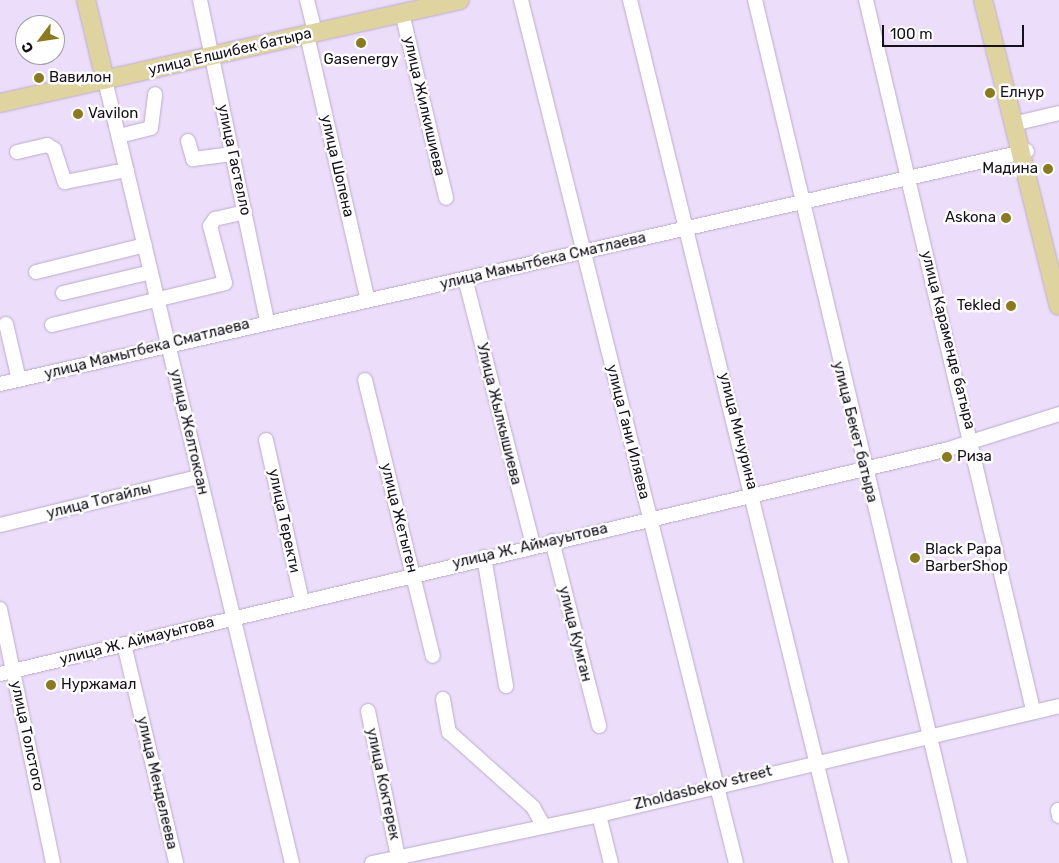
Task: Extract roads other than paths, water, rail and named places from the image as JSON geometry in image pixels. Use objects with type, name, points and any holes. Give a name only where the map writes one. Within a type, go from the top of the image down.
[{"type":"main road","name":"улица Желтоксан","points":[[86,0],[105,80]]},
{"type":"main road","name":"улица Елшибек батыра","points":[[0,102],[311,34],[402,13],[429,3],[460,0]]},
{"type":"main road","points":[[983,0],[1017,123],[1059,306]]},
{"type":"main road","points":[[993,0],[1017,123]]},
{"type":"main road","points":[[1024,152],[1059,274]]},
{"type":"street","name":"улица Гастелло","points":[[200,0],[267,320]]},
{"type":"street","points":[[308,0],[311,34]]},
{"type":"street","name":"улица Гани Иляева","points":[[521,0],[736,863]]},
{"type":"street","name":"улица Мичурина","points":[[630,0],[819,759],[841,863]]},
{"type":"street","name":"улица Бекет батыра","points":[[755,0],[800,203],[960,863]]},
{"type":"street","name":"улица Караменде батыра","points":[[866,0],[972,442],[1032,710]]},
{"type":"street","name":"улица Жилкишиева","points":[[402,13],[446,198]]},
{"type":"street","name":"улица Шопена","points":[[311,34],[367,298]]},
{"type":"street","name":"улица Желтоксан","points":[[105,80],[292,863]]},
{"type":"street","points":[[119,136],[152,128],[155,94]]},
{"type":"street","points":[[1017,123],[1059,113]]},
{"type":"street","points":[[188,141],[193,159],[232,154]]},
{"type":"street","points":[[17,152],[47,145],[54,149],[65,182],[127,170]]},
{"type":"street","name":"улица Мамытбека Сматлаева","points":[[0,384],[169,346],[267,320],[367,298],[466,282],[582,250],[1024,152]]},
{"type":"street","points":[[52,325],[225,283],[210,226],[215,219],[244,212]]},
{"type":"street","points":[[36,272],[145,245]]},
{"type":"street","points":[[63,293],[151,272]]},
{"type":"street","name":"Улица Жылкышиева","points":[[466,282],[533,545]]},
{"type":"street","points":[[6,324],[19,380]]},
{"type":"street","name":"улица Жетыген","points":[[365,380],[433,656]]},
{"type":"street","name":"улица Ж. Аймауытова","points":[[7,673],[533,545],[972,442],[1059,414]]},
{"type":"street","name":"улица Теректи","points":[[266,440],[302,602]]},
{"type":"street","name":"улица Тогайлы","points":[[0,525],[199,477]]},
{"type":"street","name":"улица Кумган","points":[[552,541],[599,726]]},
{"type":"street","points":[[484,557],[506,686]]},
{"type":"street","name":"улица Толстого","points":[[0,609],[7,673],[53,863]]},
{"type":"street","name":"улица Менделеева","points":[[124,644],[176,863]]},
{"type":"street","points":[[442,699],[449,732],[533,807],[542,823]]},
{"type":"street","name":"Zholdasbekov street","points":[[372,863],[398,857],[423,857],[542,823],[599,815],[819,759],[1032,710],[1059,706]]},
{"type":"street","name":"улица Коктерек","points":[[368,711],[398,857]]},
{"type":"street","points":[[599,815],[611,863]]},
{"type":"place","name":"Gasenergy","points":[[361,43]]},
{"type":"place","name":"Вавилон","points":[[39,78]]},
{"type":"place","name":"Елнур","points":[[990,93]]},
{"type":"place","name":"Vavilon","points":[[78,114]]},
{"type":"place","name":"Мадина","points":[[1048,169]]},
{"type":"place","name":"Askona","points":[[1006,218]]},
{"type":"place","name":"Tekled","points":[[1011,306]]},
{"type":"place","name":"Риза","points":[[947,457]]},
{"type":"place","name":"Black Papa BarberShop","points":[[915,558]]},
{"type":"place","name":"Нуржамал","points":[[51,685]]}]
